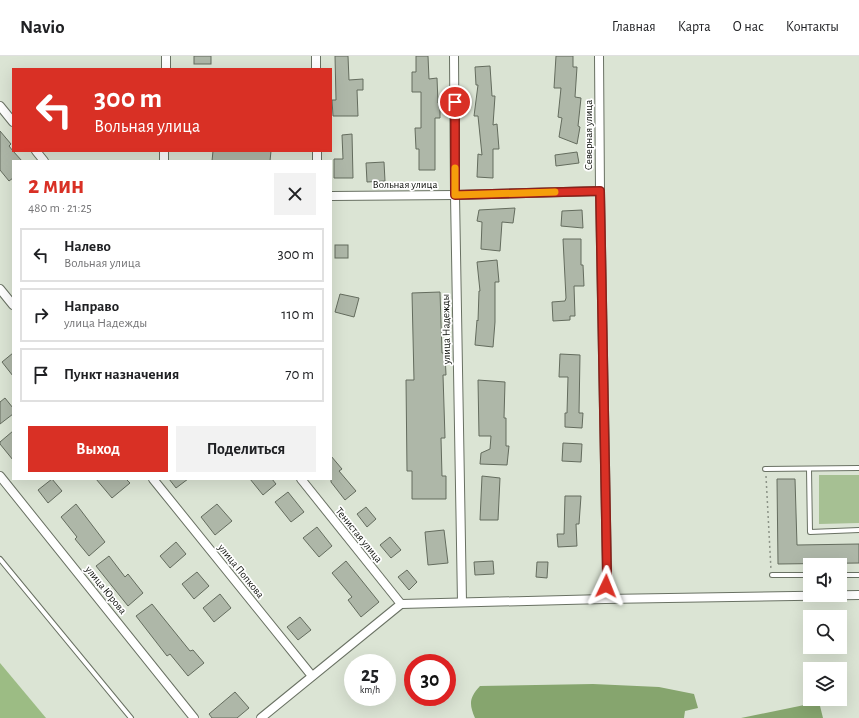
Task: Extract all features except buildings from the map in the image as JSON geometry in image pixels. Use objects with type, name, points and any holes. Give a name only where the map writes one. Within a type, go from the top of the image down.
[{"type":"street","points":[[166,56],[166,68]]},
{"type":"street","points":[[316,56],[316,68]]},
{"type":"street","name":"улица Надежды","points":[[454,56],[462,602]]},
{"type":"street","name":"Северная улица","points":[[599,56],[607,574],[605,598]]},
{"type":"street","points":[[0,106],[12,121]]},
{"type":"street","points":[[37,152],[43,160]]},
{"type":"street","name":"Вольная улица","points":[[332,196],[455,195],[600,191]]},
{"type":"street","points":[[0,289],[12,304]]},
{"type":"street","name":"улица Юрова","points":[[0,476],[194,718]]},
{"type":"street","name":"улица Попкова","points":[[154,480],[312,676]]},
{"type":"street","name":"Тенистая улица","points":[[302,480],[400,604]]},
{"type":"street","points":[[261,718],[400,604],[605,598],[859,595]]},
{"type":"lane","points":[[765,469],[859,468]]},
{"type":"lane","points":[[809,469],[810,532],[859,530]]},
{"type":"lane","points":[[0,559],[131,718]]},
{"type":"lane","points":[[772,573],[803,575]]},
{"type":"lane","points":[[847,575],[859,575]]},
{"type":"path","points":[[766,475],[772,573]]},
{"type":"shaded area","points":[[819,475],[859,475],[859,523],[819,524]]},
{"type":"shaded area","points":[[0,663],[46,718],[0,718]]},
{"type":"shaded area","points":[[593,684],[659,687],[694,694],[698,708],[685,711],[684,718],[475,718],[471,705],[472,698],[480,686]]},
{"type":"shaded area","points":[[803,705],[820,706],[823,718],[741,718]]},
{"type":"slow traffic","points":[[455,168],[455,195],[555,192]]},
{"type":"route","points":[[455,102],[455,195],[600,191],[606,586]]}]
